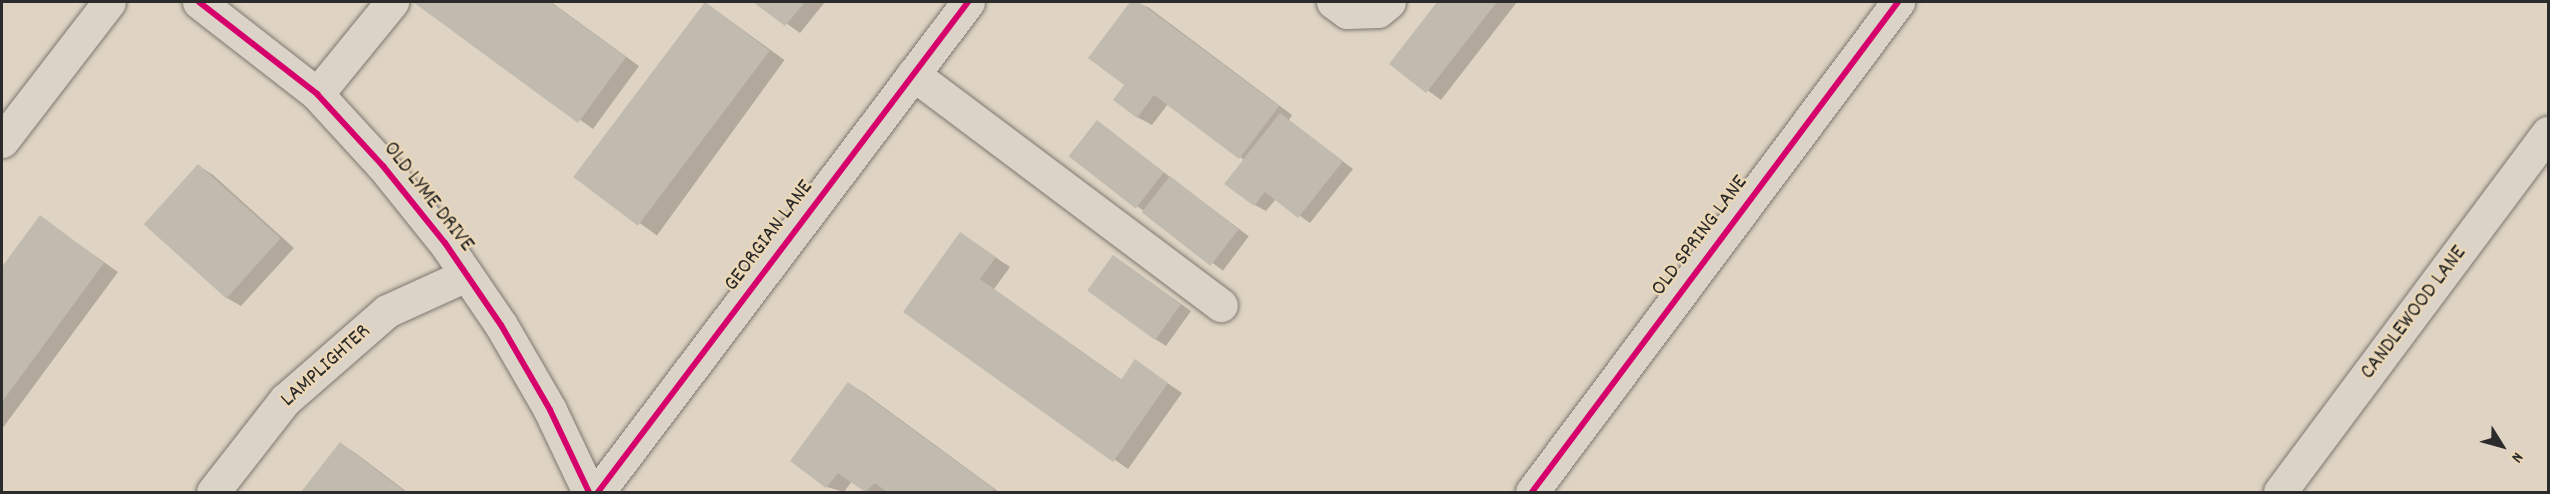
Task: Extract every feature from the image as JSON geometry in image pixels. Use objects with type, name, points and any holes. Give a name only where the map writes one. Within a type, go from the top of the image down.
[{"type":"street","points":[[2,141],[110,2]]},
{"type":"street","name":"OLD LYME DRIVE","points":[[199,2],[317,94],[383,166],[466,275],[550,410],[589,492]]},
{"type":"street","points":[[317,94],[392,2]]},
{"type":"street","name":"GEORGIAN LANE","points":[[598,492],[968,2]]},
{"type":"street","points":[[1333,2],[1347,12],[1378,11],[1389,2]]},
{"type":"street","name":"OLD SPRING LANE","points":[[1532,492],[1898,2]]},
{"type":"street","points":[[913,74],[1221,305]]},
{"type":"street","name":"CANDLEWOOD LANE","points":[[2280,492],[2548,133]]},
{"type":"street","name":"LAMPLIGHTER","points":[[213,492],[285,400],[387,311],[466,275]]},
{"type":"building","points":[[413,2],[550,2],[626,57],[578,123]]},
{"type":"building","points":[[705,2],[770,51],[638,226],[573,177]]},
{"type":"building","points":[[753,2],[805,2],[785,26]]},
{"type":"building","points":[[1130,2],[1139,2],[1279,106],[1239,159],[1154,95],[1137,118],[1113,100],[1124,85],[1088,58]]},
{"type":"building","points":[[1437,2],[1497,2],[1426,93],[1389,64]]},
{"type":"building","points":[[1280,113],[1343,161],[1298,218],[1265,192],[1254,206],[1224,184]]},
{"type":"building","points":[[1097,120],[1164,172],[1136,209],[1069,156]]},
{"type":"building","points":[[198,164],[280,238],[226,298],[144,224]]},
{"type":"building","points":[[1170,176],[1239,230],[1210,266],[1142,212]]},
{"type":"building","points":[[40,215],[104,263],[2,402],[2,267]]},
{"type":"building","points":[[960,232],[996,257],[980,279],[1121,380],[1135,359],[1168,383],[1113,462],[903,312]]},
{"type":"building","points":[[1113,255],[1181,304],[1155,340],[1087,291]]},
{"type":"building","points":[[848,382],[994,489],[991,492],[887,492],[875,483],[865,492],[838,473],[826,488],[790,461]]},
{"type":"building","points":[[340,442],[404,491],[301,492]]},
{"type":"cycle path","points":[[199,2],[317,94],[383,166],[445,243],[501,325],[550,410],[589,492]]},
{"type":"cycle path","points":[[598,492],[968,2]]},
{"type":"cycle path","points":[[1532,492],[1898,2]]}]
